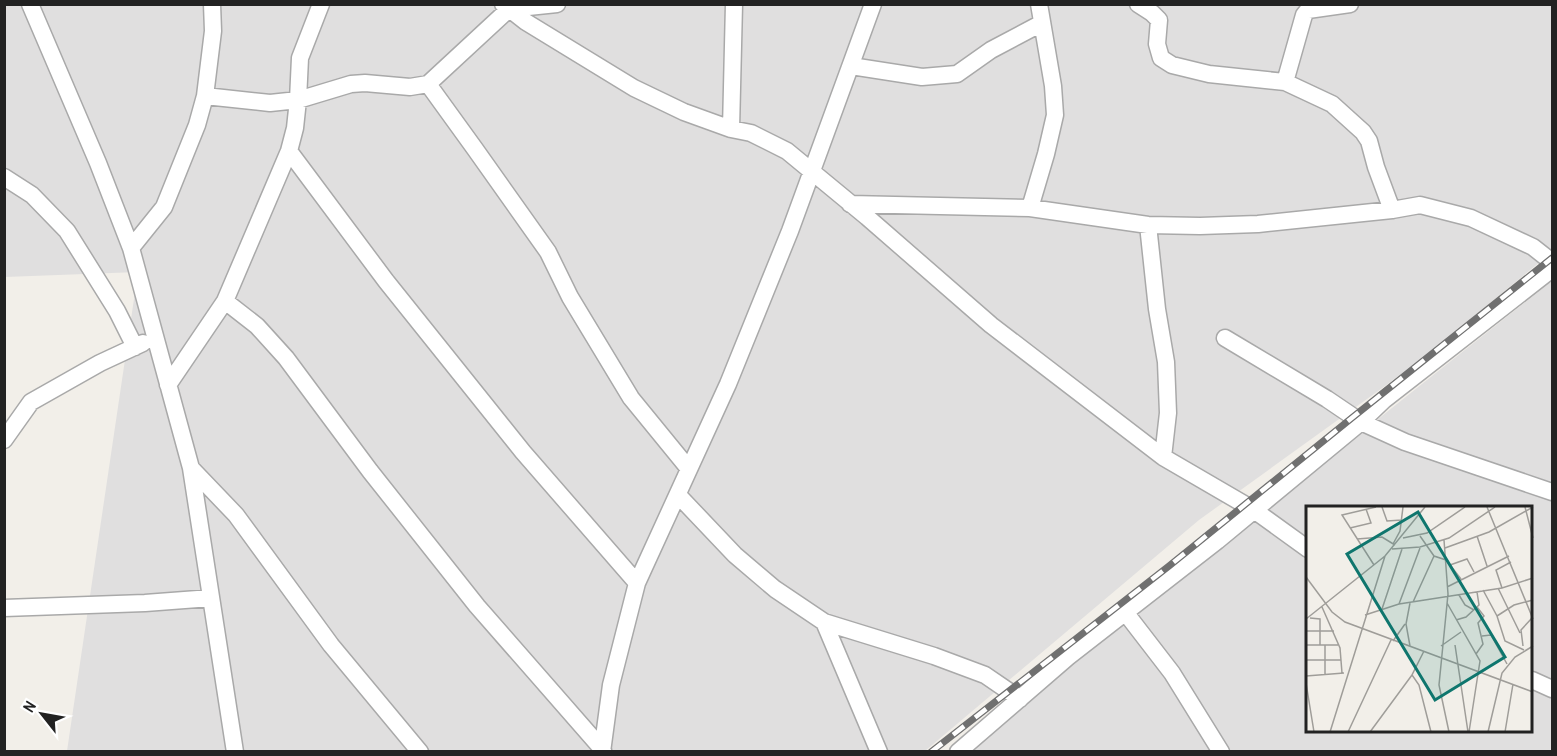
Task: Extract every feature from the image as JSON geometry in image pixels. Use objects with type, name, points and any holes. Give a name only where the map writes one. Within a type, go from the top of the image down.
[{"type":"street","points":[[30,4],[98,163],[131,248],[191,468],[235,752]]},
{"type":"street","points":[[131,248],[164,207],[197,125],[205,96],[213,31],[212,4]]},
{"type":"street","points":[[168,385],[225,301],[289,151],[295,128],[300,58],[321,4]]},
{"type":"street","points":[[205,96],[270,103],[298,100],[351,84],[410,87],[428,84],[506,7],[557,4]]},
{"type":"street","points":[[731,129],[734,4]]},
{"type":"street","points":[[603,751],[611,685],[637,583],[728,384],[813,172],[873,4]]},
{"type":"street","points":[[1030,208],[1055,115],[1053,86],[1039,4]]},
{"type":"street","points":[[1138,4],[1159,20],[1157,44],[1161,58],[1172,65],[1209,74],[1285,82],[1332,104],[1363,132],[1369,141],[1392,210]]},
{"type":"street","points":[[1285,82],[1304,15],[1308,10],[1350,4]]},
{"type":"street","points":[[506,7],[526,22],[634,88],[684,112],[731,129],[751,133],[787,151],[991,325],[1163,457],[1254,510],[1306,548]]},
{"type":"street","points":[[851,66],[922,77],[957,74],[991,50],[1042,23]]},
{"type":"street","points":[[428,84],[548,252],[570,297],[631,398],[689,469]]},
{"type":"street","points":[[289,151],[386,281],[516,443],[637,583]]},
{"type":"street","points":[[4,177],[32,195],[67,231],[117,311],[135,347]]},
{"type":"street","points":[[850,204],[1030,208],[1148,225],[1200,226],[1258,224],[1420,205],[1471,218],[1533,247],[1552,262]]},
{"type":"street","points":[[1148,225],[1157,309],[1166,362],[1168,413],[1163,457]]},
{"type":"street","points":[[958,752],[1068,657],[1217,541],[1361,422],[1384,400],[1552,269]]},
{"type":"street","points":[[225,301],[257,326],[286,358],[370,471],[477,606],[603,751]]},
{"type":"street","points":[[4,440],[31,402],[100,363],[155,338]]},
{"type":"street","points":[[1225,338],[1361,422],[1405,442],[1552,492]]},
{"type":"street","points":[[191,468],[236,515],[332,645],[420,752]]},
{"type":"street","points":[[678,495],[735,555],[775,589],[824,622],[985,675],[1020,699]]},
{"type":"street","points":[[4,608],[145,603],[211,598]]},
{"type":"street","points":[[1125,612],[1172,673],[1221,752]]},
{"type":"street","points":[[824,622],[879,752]]},
{"type":"street","points":[[1533,680],[1552,689]]},
{"type":"shaded area","points":[[4,5],[1552,5],[1552,252],[1417,363],[1199,520],[925,751],[67,751],[138,272],[5,277]]},
{"type":"shaded area","points":[[1552,281],[1552,751],[962,752],[1427,380]]},
{"type":"railway","points":[[931,752],[1169,566],[1552,258]]}]
